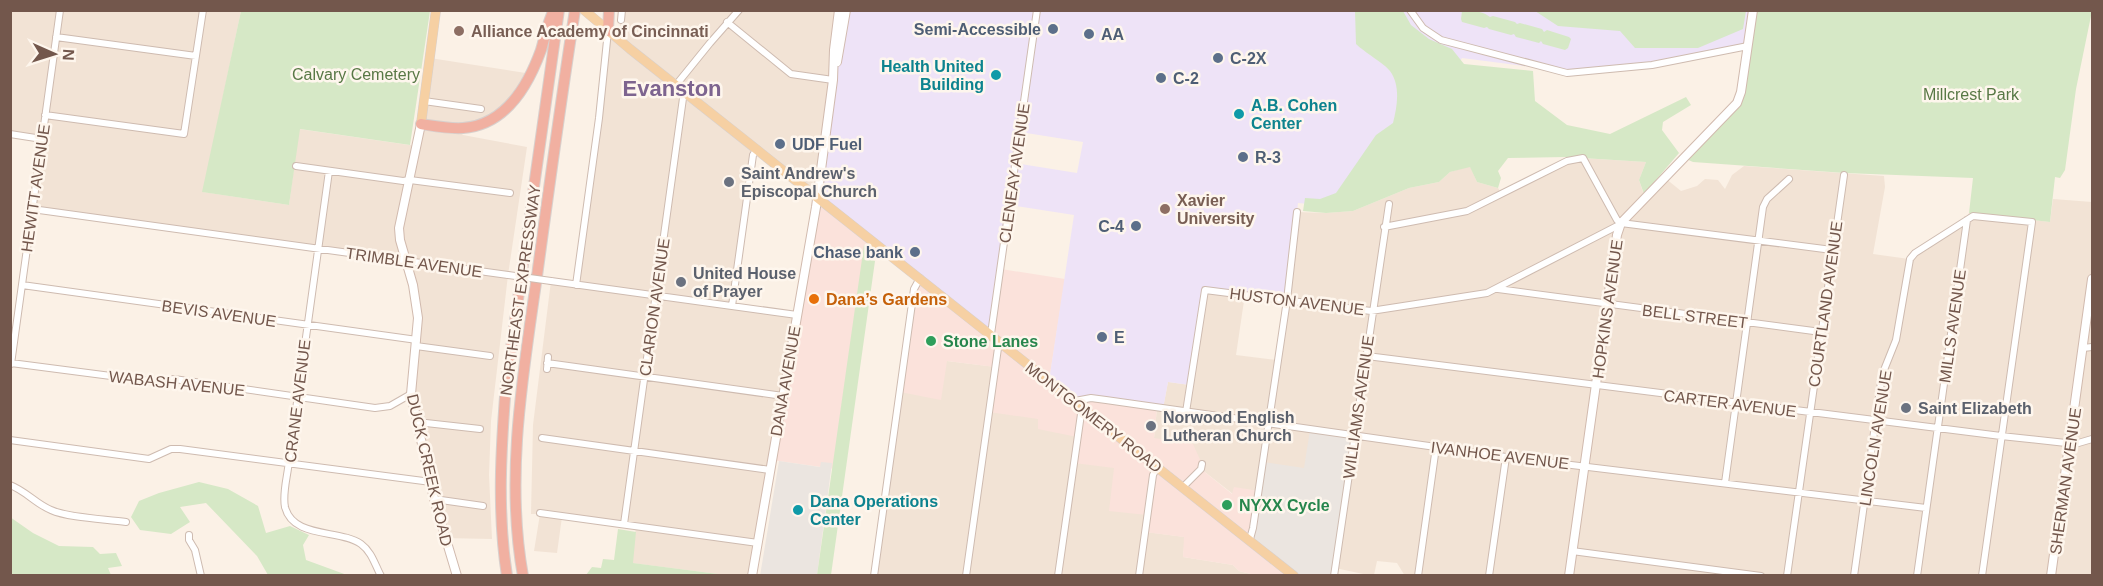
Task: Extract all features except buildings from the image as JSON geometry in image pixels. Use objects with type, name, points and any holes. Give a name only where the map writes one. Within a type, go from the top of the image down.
[{"type":"highway","points":[[421,124],[456,128],[473,126],[492,118],[508,107],[532,74],[554,10]]},
{"type":"highway","name":"NORTHEAST EXPRESSWAY","points":[[507,576],[501,513],[501,446],[505,394],[559,10]]},
{"type":"highway","name":"NORTHEAST EXPRESSWAY","points":[[523,576],[517,512],[519,415],[575,10]]},
{"type":"highway","points":[[608,31],[609,10]]},
{"type":"main road","name":"DUCK CREEK ROAD","points":[[421,124],[436,10]]},
{"type":"main road","name":"MONTGOMERY ROAD","points":[[586,13],[1294,575]]},
{"type":"street","name":"HEWITT AVENUE","points":[[11,364],[60,10]]},
{"type":"street","points":[[45,115],[184,134],[203,10]]},
{"type":"street","points":[[621,20],[622,10]]},
{"type":"street","points":[[680,88],[727,22],[740,10]]},
{"type":"street","name":"DANA AVENUE","points":[[833,80],[839,10]]},
{"type":"street","name":"DANA AVENUE","points":[[752,576],[817,197],[833,80],[846,10]]},
{"type":"street","name":"CLENEAY AVENUE","points":[[966,576],[1037,10]]},
{"type":"street","points":[[1410,10],[1422,28],[1441,40],[1567,73],[1652,65],[1748,46]]},
{"type":"street","name":"HOPKINS AVENUE","points":[[1569,576],[1617,235],[1621,223],[1737,103],[1741,92],[1752,14]]},
{"type":"street","points":[[727,22],[792,74],[833,80]]},
{"type":"street","points":[[576,285],[599,118],[608,31]]},
{"type":"street","points":[[56,37],[196,56]]},
{"type":"street","name":"CLARION AVENUE","points":[[624,524],[656,296],[680,88]]},
{"type":"street","points":[[424,101],[480,109]]},
{"type":"street","name":"DUCK CREEK ROAD","points":[[421,124],[399,228],[417,310],[417,343],[411,394],[434,499],[457,576]]},
{"type":"street","points":[[10,134],[42,139]]},
{"type":"street","points":[[732,306],[753,155],[757,149]]},
{"type":"street","points":[[1384,226],[1467,211],[1568,161],[1583,158],[1617,220],[1621,223],[1832,250]]},
{"type":"street","points":[[296,166],[403,182],[410,180],[510,194]]},
{"type":"street","name":"CRANE AVENUE","points":[[329,171],[284,501],[290,516],[305,528],[359,542],[370,552],[381,576]]},
{"type":"street","name":"COURTLAND AVENUE","points":[[1787,576],[1844,175]]},
{"type":"street","points":[[1725,483],[1764,204],[1789,179]]},
{"type":"street","name":"WILLIAMS AVENUE","points":[[1334,576],[1367,356],[1371,311],[1389,204]]},
{"type":"street","name":"TRIMBLE AVENUE","points":[[32,209],[797,315]]},
{"type":"street","points":[[1250,538],[1287,300],[1297,212]]},
{"type":"street","points":[[1967,219],[1972,216],[2032,222],[1982,576]]},
{"type":"street","name":"LINCOLN AVENUE","points":[[1854,576],[1882,375],[1896,340],[1910,259],[1915,252],[1967,219]]},
{"type":"street","name":"MILLS AVENUE","points":[[1917,576],[1967,219]]},
{"type":"street","name":"HUSTON AVENUE","points":[[1186,412],[1206,290],[1371,311],[1487,293],[1616,228],[1621,223]]},
{"type":"street","points":[[874,576],[914,289],[920,278]]},
{"type":"street","name":"SHERMAN AVENUE","points":[[2052,576],[2088,347],[2092,279]]},
{"type":"street","name":"BEVIS AVENUE","points":[[22,285],[307,325],[490,356]]},
{"type":"street","name":"BELL STREET","points":[[1498,289],[1821,332]]},
{"type":"street","name":"CARTER AVENUE","points":[[1367,356],[2001,436],[2071,444],[2080,444],[2092,439]]},
{"type":"street","points":[[547,363],[783,396]]},
{"type":"street","name":"WABASH AVENUE","points":[[11,364],[157,382],[174,379],[383,408],[411,394]]},
{"type":"street","name":"IVANHOE AVENUE","points":[[1078,403],[1091,398],[1506,457],[1926,508]]},
{"type":"street","points":[[1058,576],[1078,403]]},
{"type":"street","points":[[417,422],[480,429]]},
{"type":"street","points":[[542,438],[770,470]]},
{"type":"street","points":[[10,440],[149,459],[171,449],[180,449],[431,482]]},
{"type":"street","points":[[1418,576],[1436,447]]},
{"type":"street","points":[[1489,576],[1506,457]]},
{"type":"street","points":[[1183,487],[1201,469],[1202,464]]},
{"type":"street","points":[[1139,576],[1153,475],[1157,467]]},
{"type":"street","points":[[10,485],[58,513],[126,522]]},
{"type":"street","points":[[434,499],[483,506]]},
{"type":"street","points":[[540,513],[758,543]]},
{"type":"street","points":[[189,535],[201,576]]},
{"type":"street","points":[[1572,551],[1761,576]]},
{"type":"shaded area","points":[[10,11],[241,11],[203,192],[289,205],[299,129],[416,146],[430,58],[532,74],[508,107],[457,129],[463,135],[527,147],[508,275],[491,421],[489,475],[492,539],[444,538],[411,394],[417,340],[407,262],[32,209],[42,139],[11,134]]},
{"type":"shaded area","points":[[622,11],[839,11],[817,197],[757,150],[732,306],[797,315],[752,575],[726,575],[632,563],[636,526],[562,517],[557,553],[534,551],[540,514],[531,514],[533,425],[551,281],[575,285],[608,31],[618,39]]},
{"type":"shaded area","name":"Xavier University","points":[[846,11],[1753,11],[1748,46],[1702,56],[1591,71],[1554,70],[1462,58],[1379,192],[1320,205],[1298,203],[1287,300],[1206,290],[1190,385],[1168,382],[1163,409],[1106,400],[1075,401],[1049,381],[1074,215],[1009,205],[991,334],[817,197]],"holes":[[[1020,132],[1083,142],[1077,173],[1015,163]]]},
{"type":"shaded area","points":[[1581,158],[1646,162],[1639,180],[1645,198],[1665,178],[1681,191],[1697,186],[1705,179],[1718,180],[1725,189],[1732,175],[1744,166],[1884,176],[1885,187],[1873,254],[1909,259],[1964,222],[1969,213],[2050,222],[2053,199],[2092,202],[2092,575],[1405,576],[1397,563],[1377,561],[1374,575],[1368,575],[1335,568],[1304,469],[1259,491],[1234,488],[1233,494],[1201,469],[1154,438],[1157,408],[1163,408],[1168,382],[1190,385],[1205,290],[1245,294],[1236,355],[1277,360],[1297,212],[1353,211],[1409,188],[1439,182],[1450,172],[1470,166],[1477,182],[1498,188],[1502,194],[1567,161]]},
{"type":"shaded area","points":[[817,197],[870,239],[835,469],[772,460]]},
{"type":"shaded area","points":[[1001,269],[1065,279],[1049,381],[1083,398],[1157,408],[1154,438],[1193,444],[1202,464],[1201,469],[1232,494],[1234,487],[1259,491],[1293,575],[1255,575],[1239,571],[1233,565],[1183,557],[1184,537],[1145,532],[1147,515],[1109,511],[1114,468],[1074,463],[1077,437],[1038,429],[1038,419],[989,412],[995,367],[947,361],[941,400],[900,392],[915,285]]},
{"type":"shaded area","points":[[947,361],[996,367],[1038,419],[1077,437],[1114,468],[1148,515],[1146,532],[1185,537],[1183,557],[1233,565],[1239,571],[1255,575],[874,576],[900,392]]},
{"type":"shaded area","points":[[1310,430],[1354,436],[1334,575],[1294,575],[1250,539],[1263,462],[1304,468]]},
{"type":"shaded area","points":[[779,461],[820,467],[821,462],[832,463],[817,575],[760,576]]},
{"type":"green space","name":"Calvary Cemetery","points":[[241,11],[430,11],[410,145],[300,129],[289,205],[202,192]]},
{"type":"green space","points":[[1355,11],[1403,11],[1411,25],[1429,39],[1452,49],[1464,64],[1533,71],[1535,101],[1567,125],[1610,134],[1686,97],[1691,105],[1663,122],[1662,130],[1679,153],[1644,194],[1639,180],[1646,162],[1566,157],[1508,158],[1498,171],[1501,178],[1498,188],[1477,182],[1470,167],[1450,172],[1439,182],[1409,188],[1353,211],[1326,213],[1303,211],[1305,198],[1320,199],[1336,193],[1376,135],[1393,123],[1397,103],[1396,83],[1387,68],[1356,44]]},
{"type":"green space","points":[[1462,11],[1481,12],[1490,17],[1542,29],[1544,32],[1547,30],[1571,39],[1565,50],[1543,44],[1541,41],[1539,43],[1516,37],[1514,34],[1462,22]]},
{"type":"green space","points":[[1535,11],[1746,11],[1743,29],[1698,48],[1635,48],[1620,31],[1558,26]]},
{"type":"green space","name":"Millcrest Park","points":[[1753,11],[2092,11],[2076,89],[2065,170],[2060,178],[2055,177],[2050,222],[1969,213],[1973,178],[1845,173],[1693,162],[1684,158],[1737,103]]},
{"type":"green space","points":[[864,245],[873,252],[871,260],[875,261],[831,575],[817,575]]},
{"type":"green space","points":[[199,482],[228,489],[258,506],[266,533],[290,526],[309,535],[303,545],[306,560],[347,575],[268,575],[257,556],[206,503],[180,507],[190,522],[171,534],[140,530],[131,517],[139,501]]},
{"type":"green space","points":[[10,517],[33,533],[59,546],[93,547],[100,554],[116,553],[122,566],[108,568],[111,575],[11,575]]},
{"type":"green space","points":[[618,529],[636,532],[633,563],[726,575],[586,575],[592,567],[601,568],[603,559],[614,560]]},
{"type":"place","name":"Semi-Accessible","points":[[1053,29]]},
{"type":"place","name":"Alliance Academy of Cincinnati","points":[[459,31]]},
{"type":"place","name":"AA","points":[[1089,34]]},
{"type":"place","name":"C-2X","points":[[1218,58]]},
{"type":"place","name":"Health United Building","points":[[996,75]]},
{"type":"place","name":"C-2","points":[[1161,78]]},
{"type":"place","name":"A.B. Cohen Center","points":[[1239,114]]},
{"type":"place","name":"UDF Fuel","points":[[780,144]]},
{"type":"place","name":"R-3","points":[[1243,157]]},
{"type":"place","name":"Saint Andrew's Episcopal Church","points":[[729,182]]},
{"type":"place","name":"Xavier University","points":[[1165,209]]},
{"type":"place","name":"C-4","points":[[1136,226]]},
{"type":"place","name":"Chase bank","points":[[915,252]]},
{"type":"place","name":"United House of Prayer","points":[[681,282]]},
{"type":"place","name":"Dana’s Gardens","points":[[814,299]]},
{"type":"place","name":"E","points":[[1102,337]]},
{"type":"place","name":"Stone Lanes","points":[[931,341]]},
{"type":"place","name":"Saint Elizabeth","points":[[1906,408]]},
{"type":"place","name":"Norwood English Lutheran Church","points":[[1151,426]]},
{"type":"place","name":"NYXX Cycle","points":[[1227,505]]},
{"type":"place","name":"Dana Operations Center","points":[[798,510]]},
{"type":"district","name":"Evanston","points":[[672,88]]}]
